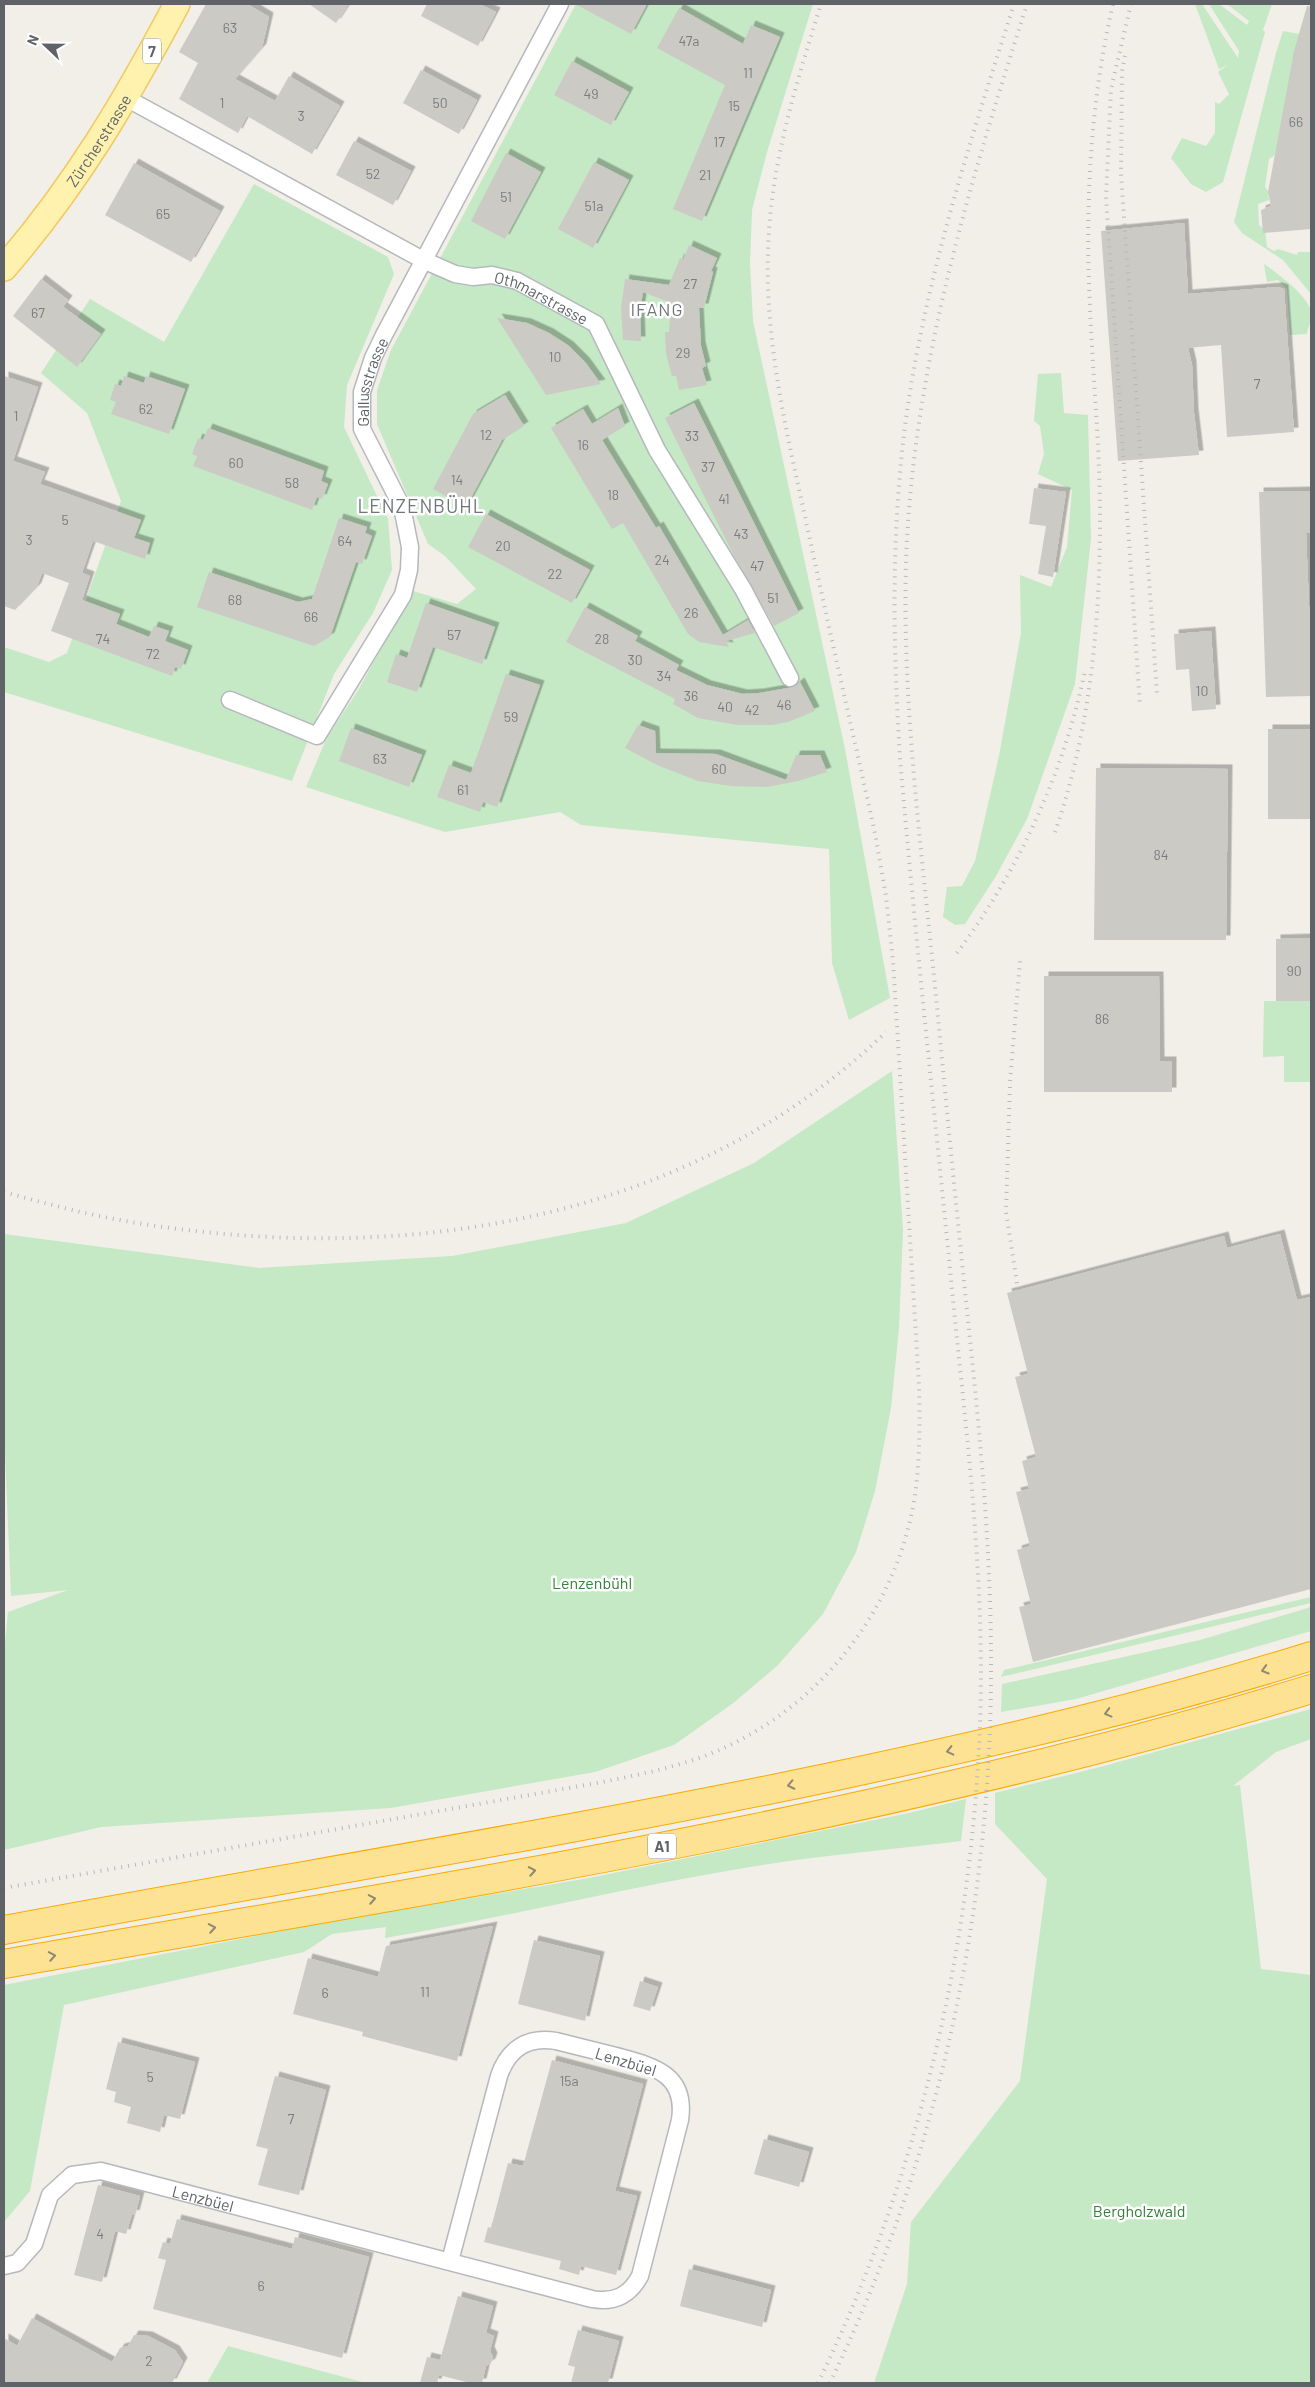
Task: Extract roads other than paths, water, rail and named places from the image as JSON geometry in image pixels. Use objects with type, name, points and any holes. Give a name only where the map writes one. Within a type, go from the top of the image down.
[{"type":"highway","name":"A1","points":[[4,1930],[459,1849],[736,1797],[900,1762],[1093,1717],[1311,1656]]},
{"type":"highway","name":"A1","points":[[4,1964],[601,1858],[819,1814],[1025,1768],[1164,1732],[1311,1689]]},
{"type":"main road","name":"Zürcherstrasse","points":[[4,268],[81,170],[126,98],[177,4]]},
{"type":"street","name":"Gallusstrasse","points":[[230,700],[317,736],[403,595],[410,570],[410,547],[402,507],[362,429],[362,392],[373,358],[423,260],[560,4]]},
{"type":"street","name":"Othmarstrasse","points":[[126,98],[423,260],[455,274],[473,277],[492,275],[517,281],[596,324],[657,450],[742,589],[790,678]]},
{"type":"street","name":"Lenzbüel","points":[[4,2266],[17,2263],[34,2244],[50,2195],[72,2176],[101,2171],[450,2260],[600,2301],[617,2299],[631,2290],[640,2276],[680,2120],[681,2111],[678,2093],[669,2078],[648,2065],[547,2039],[530,2042],[513,2051],[507,2058],[499,2076],[450,2260]]},
{"type":"railway","points":[[4,1888],[597,1783],[658,1770],[703,1757],[755,1732],[790,1708],[821,1680],[849,1648],[873,1613],[892,1576],[906,1536],[915,1495],[919,1426],[919,1385],[893,961],[886,896],[875,833],[783,413],[772,341],[769,305],[769,231],[776,173],[788,116],[821,4]]},
{"type":"railway","points":[[818,2383],[853,2306],[884,2226],[910,2145],[933,2063],[951,1980],[965,1896],[975,1811],[981,1675],[975,1523],[900,758],[896,675],[895,551],[900,468],[905,426],[913,372],[924,319],[936,266],[965,160],[1014,4]]},
{"type":"railway","points":[[830,2383],[867,2300],[899,2215],[927,2128],[950,2039],[967,1950],[980,1859],[988,1768],[991,1630],[984,1488],[914,774],[907,667],[906,561],[911,489],[920,418],[947,278],[965,209],[1027,4]]},
{"type":"railway","points":[[1055,832],[1067,794],[1085,716],[1091,677],[1098,598],[1100,492],[1091,334],[1088,231],[1094,117],[1105,41],[1113,4]]},
{"type":"railway","points":[[1131,4],[1111,89],[1106,197],[1140,706]]},
{"type":"railway","points":[[1125,56],[1122,71],[1121,174],[1157,694]]},
{"type":"railway","points":[[957,953],[980,921],[1000,888],[1036,819],[1065,747],[1085,671]]},
{"type":"railway","points":[[1018,1290],[1006,1212],[1010,1082],[1020,961]]},
{"type":"railway","points":[[4,1192],[120,1220],[237,1235],[338,1238],[438,1232],[536,1215],[632,1188],[723,1148],[808,1097],[886,1032]]},
{"type":"district","name":"IFANG","points":[[657,309]]},
{"type":"district","name":"LENZENBÜHL","points":[[421,505]]},
{"type":"park label","name":"Lenzenbühl","points":[[592,1582]]},
{"type":"park label","name":"Bergholzwald","points":[[1139,2210]]}]
